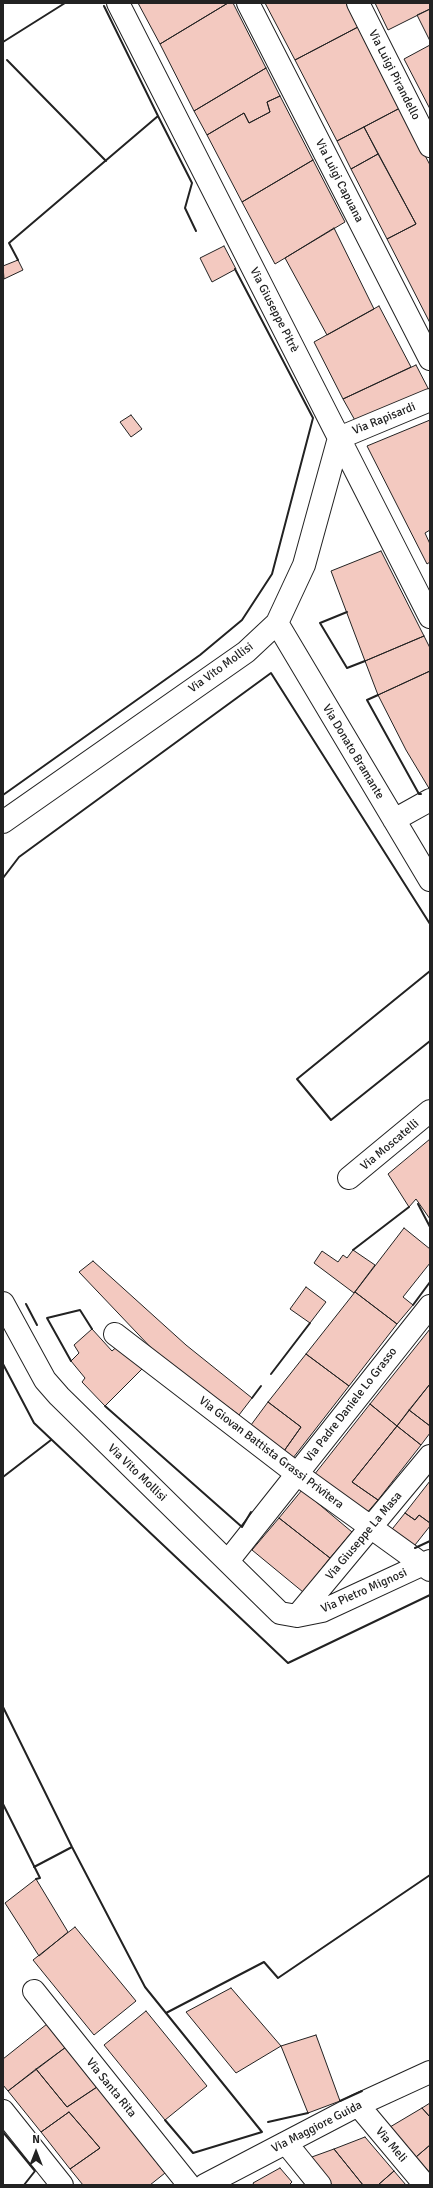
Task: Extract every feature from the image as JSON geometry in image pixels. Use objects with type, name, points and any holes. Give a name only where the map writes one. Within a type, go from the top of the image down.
[{"type":"street","name":"Via Giuseppe Pitrè","points":[[118,3],[430,617]]},
{"type":"street","name":"Via Luigi Capuana","points":[[248,3],[430,359]]},
{"type":"street","name":"Via Luigi Pirandello","points":[[358,3],[430,146]]},
{"type":"street","name":"Via Rapisardi","points":[[339,438],[430,400]]},
{"type":"street","name":"Via Vito Mollisi","points":[[3,822],[246,652],[276,623],[304,565],[339,438]]},
{"type":"street","name":"Via Donato Bramante","points":[[276,623],[430,880]]},
{"type":"street","points":[[394,820],[430,800]]},
{"type":"street","name":"Via Moscatelli","points":[[349,1178],[430,1111]]},
{"type":"street","name":"Via Vito Mollisi","points":[[3,1303],[45,1380],[78,1416],[280,1613],[298,1616]]},
{"type":"street","name":"Via Padre Daniele Lo Grasso","points":[[228,1561],[430,1306]]},
{"type":"street","name":"Via Giovan Battista Grassi Privitera","points":[[115,1334],[297,1474],[371,1527],[428,1565]]},
{"type":"street","name":"Via Giuseppe La Masa","points":[[298,1616],[430,1456]]},
{"type":"street","name":"Via Pietro Mignosi","points":[[298,1616],[322,1611],[428,1565]]},
{"type":"street","name":"Via Santa Rita","points":[[34,1991],[189,2185]]},
{"type":"street","name":"Via Maggiore Guida","points":[[205,2185],[358,2105],[430,2072]]},
{"type":"street","name":"Via Meli","points":[[358,2105],[424,2185]]},
{"type":"street","points":[[3,2111],[62,2185]]},
{"type":"street","points":[[286,2143],[320,2185]]},
{"type":"building","points":[[138,3],[228,3],[160,44]]},
{"type":"building","points":[[228,3],[233,3],[266,68],[194,111],[160,44]]},
{"type":"building","points":[[265,3],[346,3],[358,27],[295,60]]},
{"type":"building","points":[[375,3],[430,3],[430,9],[388,30]]},
{"type":"building","points":[[430,9],[430,41],[417,15]]},
{"type":"building","points":[[358,27],[400,108],[337,141],[295,60]]},
{"type":"building","points":[[430,45],[430,109],[404,59]]},
{"type":"building","points":[[266,68],[280,96],[267,102],[270,112],[249,123],[244,113],[207,135],[194,111]]},
{"type":"building","points":[[280,96],[313,160],[242,202],[207,135],[244,113],[249,123],[270,112],[267,102]]},
{"type":"building","points":[[400,108],[430,165],[430,323],[387,239],[416,224],[364,127]]},
{"type":"building","points":[[364,127],[378,154],[351,169],[337,141]]},
{"type":"building","points":[[378,154],[416,224],[387,239],[351,169]]},
{"type":"building","points":[[313,160],[345,222],[275,264],[242,202]]},
{"type":"building","points":[[334,228],[374,309],[327,335],[285,258]]},
{"type":"building","points":[[224,246],[236,269],[212,282],[200,258]]},
{"type":"building","points":[[18,260],[23,270],[4,279],[3,266]]},
{"type":"building","points":[[379,306],[411,367],[343,399],[314,342]]},
{"type":"building","points":[[416,365],[430,392],[357,424],[343,399]]},
{"type":"building","points":[[131,415],[142,429],[131,437],[120,422]]},
{"type":"building","points":[[430,420],[430,530],[425,533],[430,544],[430,562],[427,564],[367,446]]},
{"type":"building","points":[[381,551],[424,636],[365,661],[331,571]]},
{"type":"building","points":[[424,636],[430,648],[430,671],[378,695],[365,661]]},
{"type":"building","points":[[430,671],[430,790],[406,750],[378,695]]},
{"type":"building","points":[[430,1139],[430,1219],[416,1199],[409,1207],[388,1174]]},
{"type":"building","points":[[404,1228],[430,1249],[430,1263],[403,1297],[413,1305],[397,1324],[355,1292]]},
{"type":"building","points":[[353,1250],[375,1265],[354,1293],[314,1263],[322,1251],[338,1262],[343,1255],[347,1258]]},
{"type":"building","points":[[93,1261],[186,1345],[252,1398],[239,1415],[157,1354],[79,1272]]},
{"type":"building","points":[[306,1287],[326,1302],[310,1323],[290,1309]]},
{"type":"building","points":[[355,1292],[397,1324],[349,1386],[306,1354]]},
{"type":"building","points":[[92,1329],[112,1351],[121,1343],[143,1368],[105,1406],[82,1382],[85,1378],[71,1361],[79,1353],[74,1345]]},
{"type":"building","points":[[430,1329],[430,1384],[397,1426],[370,1404]]},
{"type":"building","points":[[306,1354],[349,1386],[293,1458],[284,1451],[301,1427],[268,1402]]},
{"type":"building","points":[[430,1384],[430,1426],[409,1410]]},
{"type":"building","points":[[268,1402],[301,1427],[284,1451],[251,1425]]},
{"type":"building","points":[[370,1404],[397,1426],[352,1482],[378,1500],[365,1515],[314,1475]]},
{"type":"building","points":[[409,1410],[430,1426],[430,1433],[421,1445],[397,1426]]},
{"type":"building","points":[[397,1426],[421,1445],[378,1500],[352,1482]]},
{"type":"building","points":[[430,1481],[430,1523],[419,1515],[415,1520],[405,1513]]},
{"type":"building","points":[[302,1490],[352,1532],[330,1558],[279,1518]]},
{"type":"building","points":[[405,1513],[415,1520],[419,1515],[430,1523],[430,1526],[411,1550],[389,1533]]},
{"type":"building","points":[[279,1518],[330,1558],[303,1592],[252,1550]]},
{"type":"building","points":[[36,1879],[68,1932],[39,1956],[5,1903]]},
{"type":"building","points":[[75,1927],[136,2001],[94,2035],[33,1960]]},
{"type":"building","points":[[231,1988],[281,2046],[236,2073],[186,2012]]},
{"type":"building","points":[[146,2011],[207,2086],[165,2120],[104,2045]]},
{"type":"building","points":[[47,2024],[66,2047],[8,2091],[3,2085],[3,2059]]},
{"type":"building","points":[[316,2035],[340,2101],[308,2113],[281,2046]]},
{"type":"building","points":[[66,2047],[97,2087],[67,2107],[36,2069]]},
{"type":"building","points":[[36,2069],[67,2107],[97,2087],[165,2173],[150,2185],[83,2185],[70,2169],[100,2148],[69,2112],[41,2132],[8,2091]]},
{"type":"building","points":[[430,2103],[430,2117],[422,2108]]},
{"type":"building","points":[[422,2108],[430,2117],[430,2145],[416,2157],[390,2127]]},
{"type":"building","points":[[69,2112],[100,2148],[70,2169],[41,2132]]},
{"type":"building","points":[[365,2137],[394,2171],[378,2185],[363,2185],[334,2149]]},
{"type":"building","points":[[430,2145],[430,2173],[416,2157]]},
{"type":"building","points":[[334,2149],[363,2185],[332,2185],[309,2158]]},
{"type":"building","points":[[280,2168],[292,2182],[289,2185],[254,2185],[253,2183]]},
{"type":"building","points":[[394,2171],[406,2185],[378,2185]]},
{"type":"wall","points":[[3,42],[65,3]]},
{"type":"wall","points":[[104,6],[158,116]]},
{"type":"wall","points":[[7,60],[106,161]]},
{"type":"wall","points":[[18,260],[9,243],[158,116],[192,183],[185,208],[196,231]]},
{"type":"wall","points":[[3,795],[200,655],[242,620],[272,574],[313,418],[235,269]]},
{"type":"wall","points":[[347,612],[320,623],[347,668],[365,661]]},
{"type":"wall","points":[[3,878],[19,857],[271,673],[430,924]]},
{"type":"wall","points":[[378,695],[367,700],[419,794],[421,794]]},
{"type":"wall","points":[[430,971],[297,1079],[331,1120],[430,1041]]},
{"type":"wall","points":[[418,1204],[430,1227]]},
{"type":"wall","points":[[353,1250],[409,1207]]},
{"type":"wall","points":[[413,1305],[430,1282]]},
{"type":"wall","points":[[26,1304],[37,1325]]},
{"type":"wall","points":[[71,1361],[47,1318],[80,1310],[92,1329]]},
{"type":"wall","points":[[271,1374],[310,1323]]},
{"type":"wall","points":[[3,1364],[34,1423],[288,1663],[430,1595]]},
{"type":"wall","points":[[252,1398],[261,1386]]},
{"type":"wall","points":[[105,1406],[242,1527],[251,1512]]},
{"type":"wall","points":[[3,1477],[51,1440]]},
{"type":"wall","points":[[415,1548],[430,1541]]},
{"type":"wall","points":[[3,1707],[72,1847],[145,1987],[262,2132],[193,2153],[165,2120]]},
{"type":"wall","points":[[3,1804],[40,1878],[36,1879]]},
{"type":"wall","points":[[34,1867],[72,1847]]},
{"type":"wall","points":[[166,2013],[264,1962],[278,1978],[430,1875]]},
{"type":"wall","points":[[340,2101],[362,2091]]},
{"type":"wall","points":[[268,2122],[308,2113]]},
{"type":"wall","points":[[3,2132],[35,2171],[24,2185]]}]
